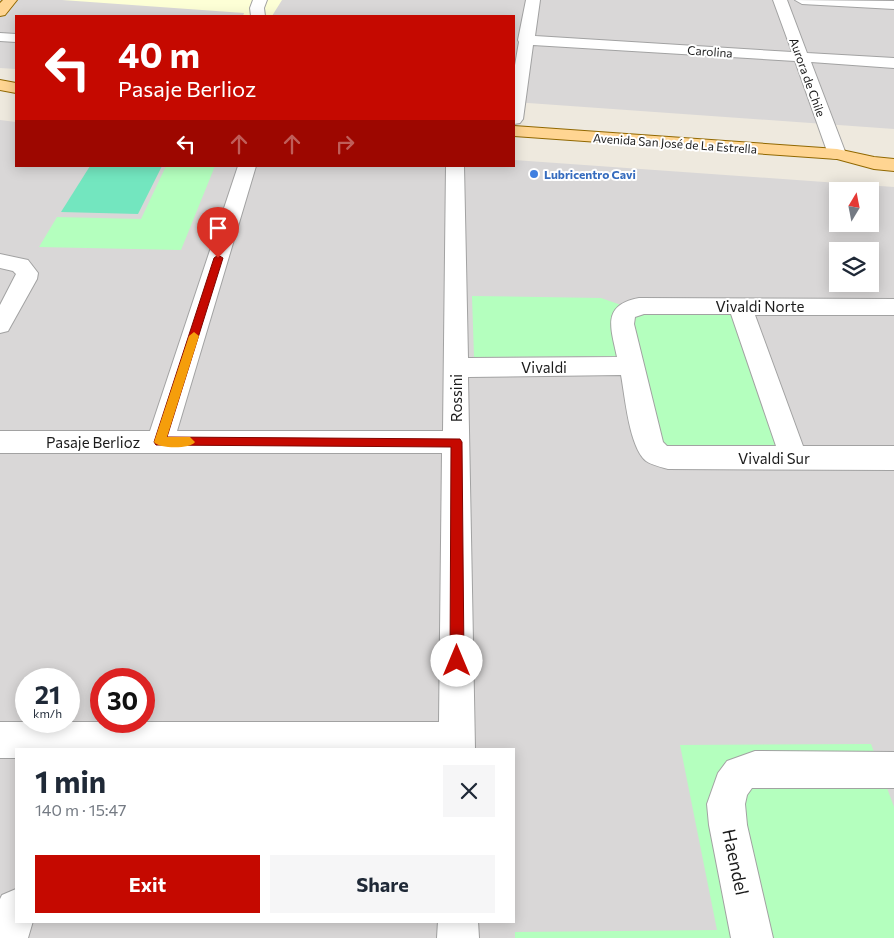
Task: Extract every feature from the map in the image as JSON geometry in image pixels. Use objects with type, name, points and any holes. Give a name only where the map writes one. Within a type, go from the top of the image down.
[{"type":"main road","points":[[0,12],[10,0]]},
{"type":"main road","points":[[0,85],[15,88]]},
{"type":"main road","points":[[0,100],[15,100]]},
{"type":"main road","name":"Avenida San José de La Estrella","points":[[515,131],[837,154],[894,165]]},
{"type":"main road","name":"Avenida San José de La Estrella","points":[[837,154],[894,151]]},
{"type":"street","points":[[258,15],[260,0]]},
{"type":"street","points":[[515,112],[533,0]]},
{"type":"street","name":"Aurora de Chile","points":[[780,0],[837,154]]},
{"type":"street","points":[[802,0],[894,6]]},
{"type":"street","points":[[0,37],[15,38]]},
{"type":"street","name":"Carolina","points":[[526,40],[894,63]]},
{"type":"street","points":[[160,442],[248,167]]},
{"type":"street","name":"Rossini","points":[[455,167],[457,744]]},
{"type":"street","points":[[0,261],[20,265],[27,273],[26,279],[0,325]]},
{"type":"street","name":"Vivaldi Norte","points":[[631,366],[622,316],[634,306],[894,307]]},
{"type":"street","points":[[740,306],[794,458]]},
{"type":"street","name":"Vivaldi","points":[[456,368],[631,366]]},
{"type":"street","name":"Vivaldi Sur","points":[[631,366],[649,446],[654,453],[664,457],[894,458]]},
{"type":"street","name":"Pasaje Berlioz","points":[[0,442],[456,442]]},
{"type":"street","points":[[0,740],[68,745],[457,744]]},
{"type":"street","name":"Haendel","points":[[752,938],[728,825],[726,804],[731,786],[740,774],[755,769],[894,770]]},
{"type":"street","points":[[7,938],[15,912]]},
{"type":"street","points":[[458,923],[458,938]]},
{"type":"shaded area","points":[[0,0],[894,0],[894,129],[515,102],[515,15],[15,15],[15,69],[0,68]]},
{"type":"shaded area","points":[[62,0],[282,0],[273,15],[243,15],[244,13]]},
{"type":"shaded area","points":[[0,120],[15,122],[15,167],[515,167],[515,160],[829,182],[829,232],[879,232],[879,186],[894,187],[894,938],[0,938]]},
{"type":"green space","points":[[89,167],[162,167],[138,214],[61,212]]},
{"type":"green space","points":[[166,167],[215,167],[181,250],[39,247],[57,217],[141,219]]},
{"type":"green space","points":[[472,296],[601,298],[644,313],[726,311],[735,315],[777,443],[772,448],[661,451],[640,356],[474,357]]},
{"type":"green space","points":[[871,744],[894,807],[894,938],[515,938],[515,932],[717,930],[680,745]]},
{"type":"slow traffic","points":[[190,442],[160,442],[194,336]]},
{"type":"place","name":"Lubricentro Cavi","points":[[534,174]]},
{"type":"route","points":[[218,258],[160,442],[456,442],[457,661]]}]
